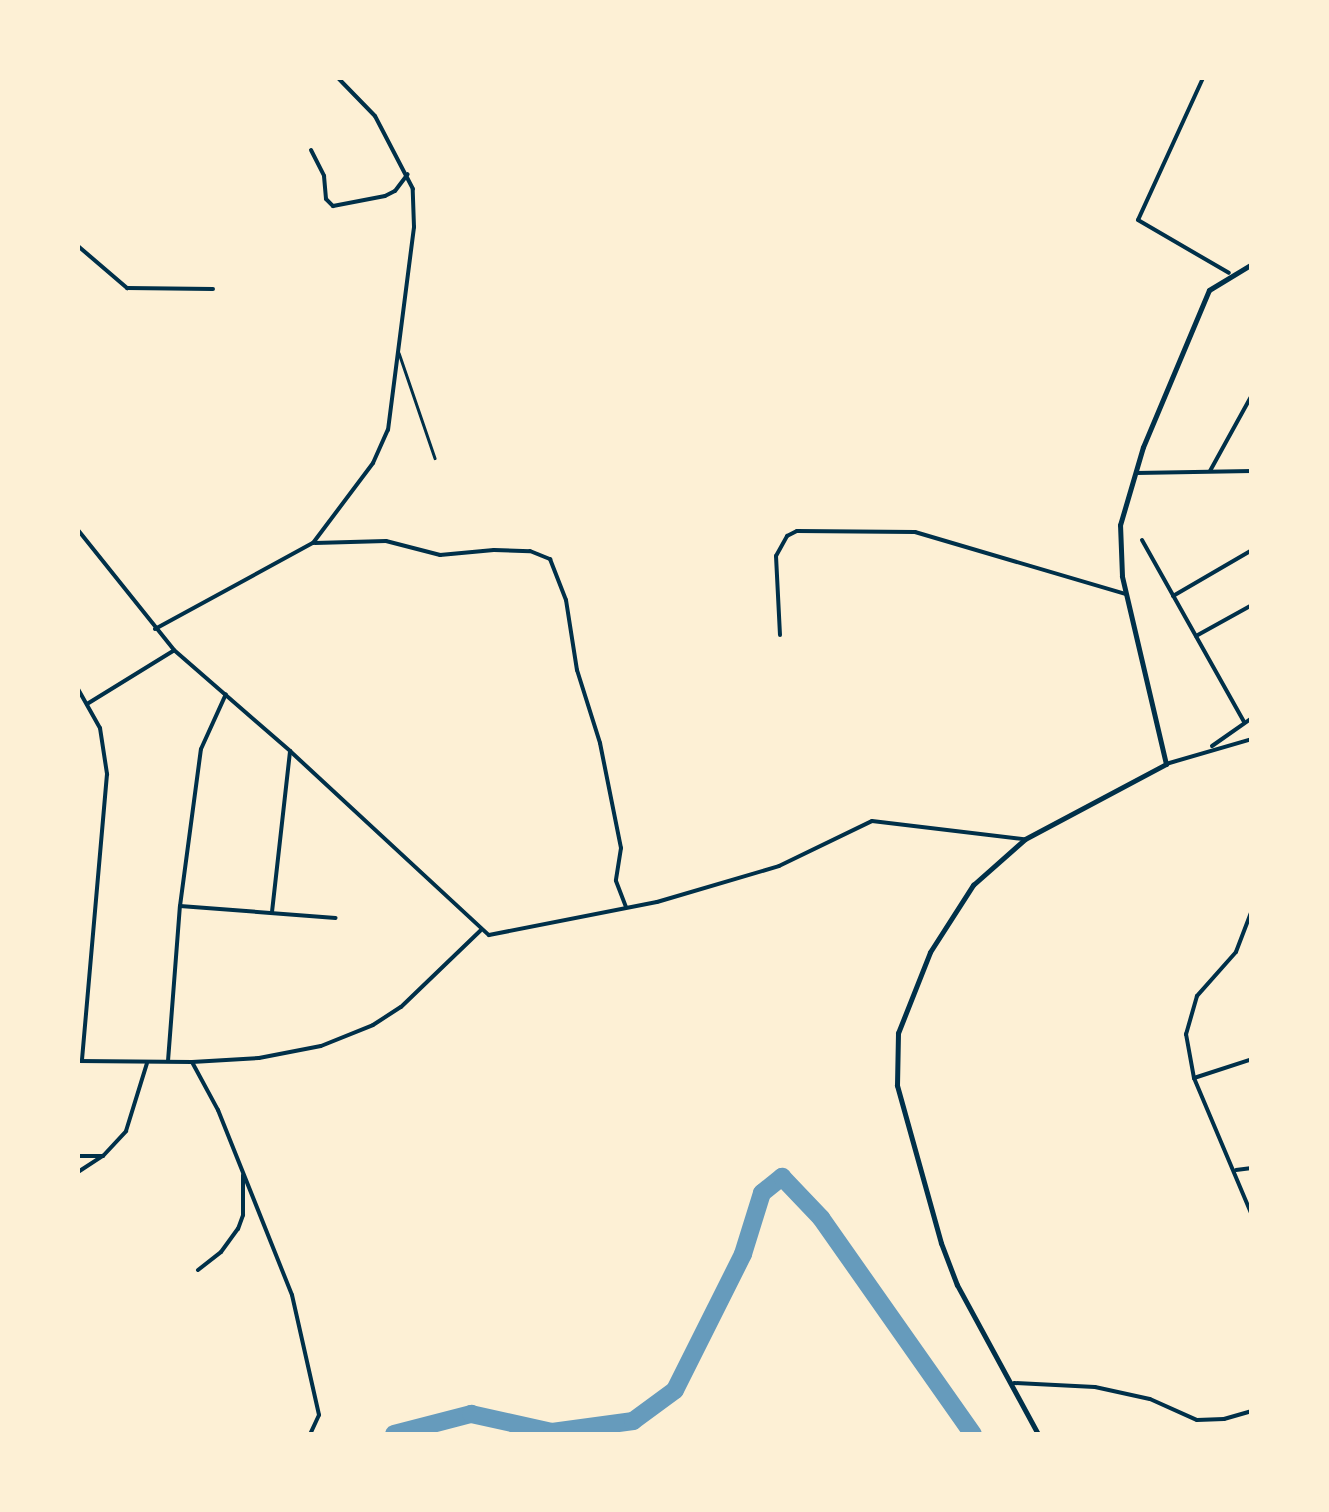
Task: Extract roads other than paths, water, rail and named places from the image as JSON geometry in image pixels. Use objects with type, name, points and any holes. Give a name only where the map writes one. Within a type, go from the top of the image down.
[{"type":"street","points":[[155,630],[313,543],[384,442],[400,352],[414,228],[408,174],[374,116],[338,78]]},
{"type":"street","points":[[1203,78],[1138,220],[1229,273]]},
{"type":"street","points":[[311,150],[324,176],[326,199],[333,206],[385,196],[396,191],[408,174]]},
{"type":"street","points":[[78,246],[128,288],[213,289]]},
{"type":"street","points":[[1166,764],[1126,594],[1120,525],[1133,473],[1209,290],[1229,273],[1252,264]]},
{"type":"street","points":[[1210,471],[1252,395]]},
{"type":"street","points":[[1133,473],[1252,471]]},
{"type":"street","points":[[78,530],[174,650],[290,751],[480,930],[493,936],[626,907],[778,866],[872,821],[1024,839]]},
{"type":"street","points":[[780,635],[776,556],[786,536],[798,531],[915,532],[1126,594]]},
{"type":"street","points":[[1142,540],[1244,722]]},
{"type":"street","points":[[313,543],[386,541],[440,555],[504,550],[530,552],[550,559],[566,600],[576,670],[600,743],[621,848],[616,881],[626,907]]},
{"type":"street","points":[[1173,596],[1252,550]]},
{"type":"street","points":[[1196,636],[1252,604]]},
{"type":"street","points":[[87,704],[174,650]]},
{"type":"street","points":[[78,689],[100,728],[108,774],[80,1061],[192,1062],[275,1055],[357,1033],[401,1007],[480,930]]},
{"type":"street","points":[[168,1061],[180,906],[201,749],[226,694]]},
{"type":"street","points":[[1208,748],[1252,718]]},
{"type":"street","points":[[1038,1434],[948,1264],[896,1068],[900,1021],[930,952],[973,885],[1024,839],[1166,764],[1208,748],[1252,739]]},
{"type":"street","points":[[272,912],[290,751]]},
{"type":"street","points":[[180,906],[336,918]]},
{"type":"street","points":[[1252,910],[1236,952],[1195,1000],[1186,1034],[1194,1078],[1252,1215]]},
{"type":"street","points":[[1194,1078],[1252,1059]]},
{"type":"street","points":[[78,1172],[103,1156],[130,1123],[148,1061]]},
{"type":"street","points":[[192,1062],[243,1170],[299,1319],[319,1415],[310,1434]]},
{"type":"street","points":[[78,1156],[103,1156]]},
{"type":"street","points":[[1236,1170],[1252,1168]]},
{"type":"street","points":[[198,1270],[221,1252],[238,1229],[243,1215],[243,1170]]},
{"type":"street","points":[[1014,1383],[1095,1386],[1150,1400],[1198,1420],[1224,1419],[1252,1411]]},
{"type":"lane","points":[[400,352],[435,458]]},
{"type":"waterway","points":[[394,1434],[471,1414],[552,1432],[633,1421],[675,1390],[743,1254],[762,1193],[782,1177],[821,1218],[973,1434]]}]
